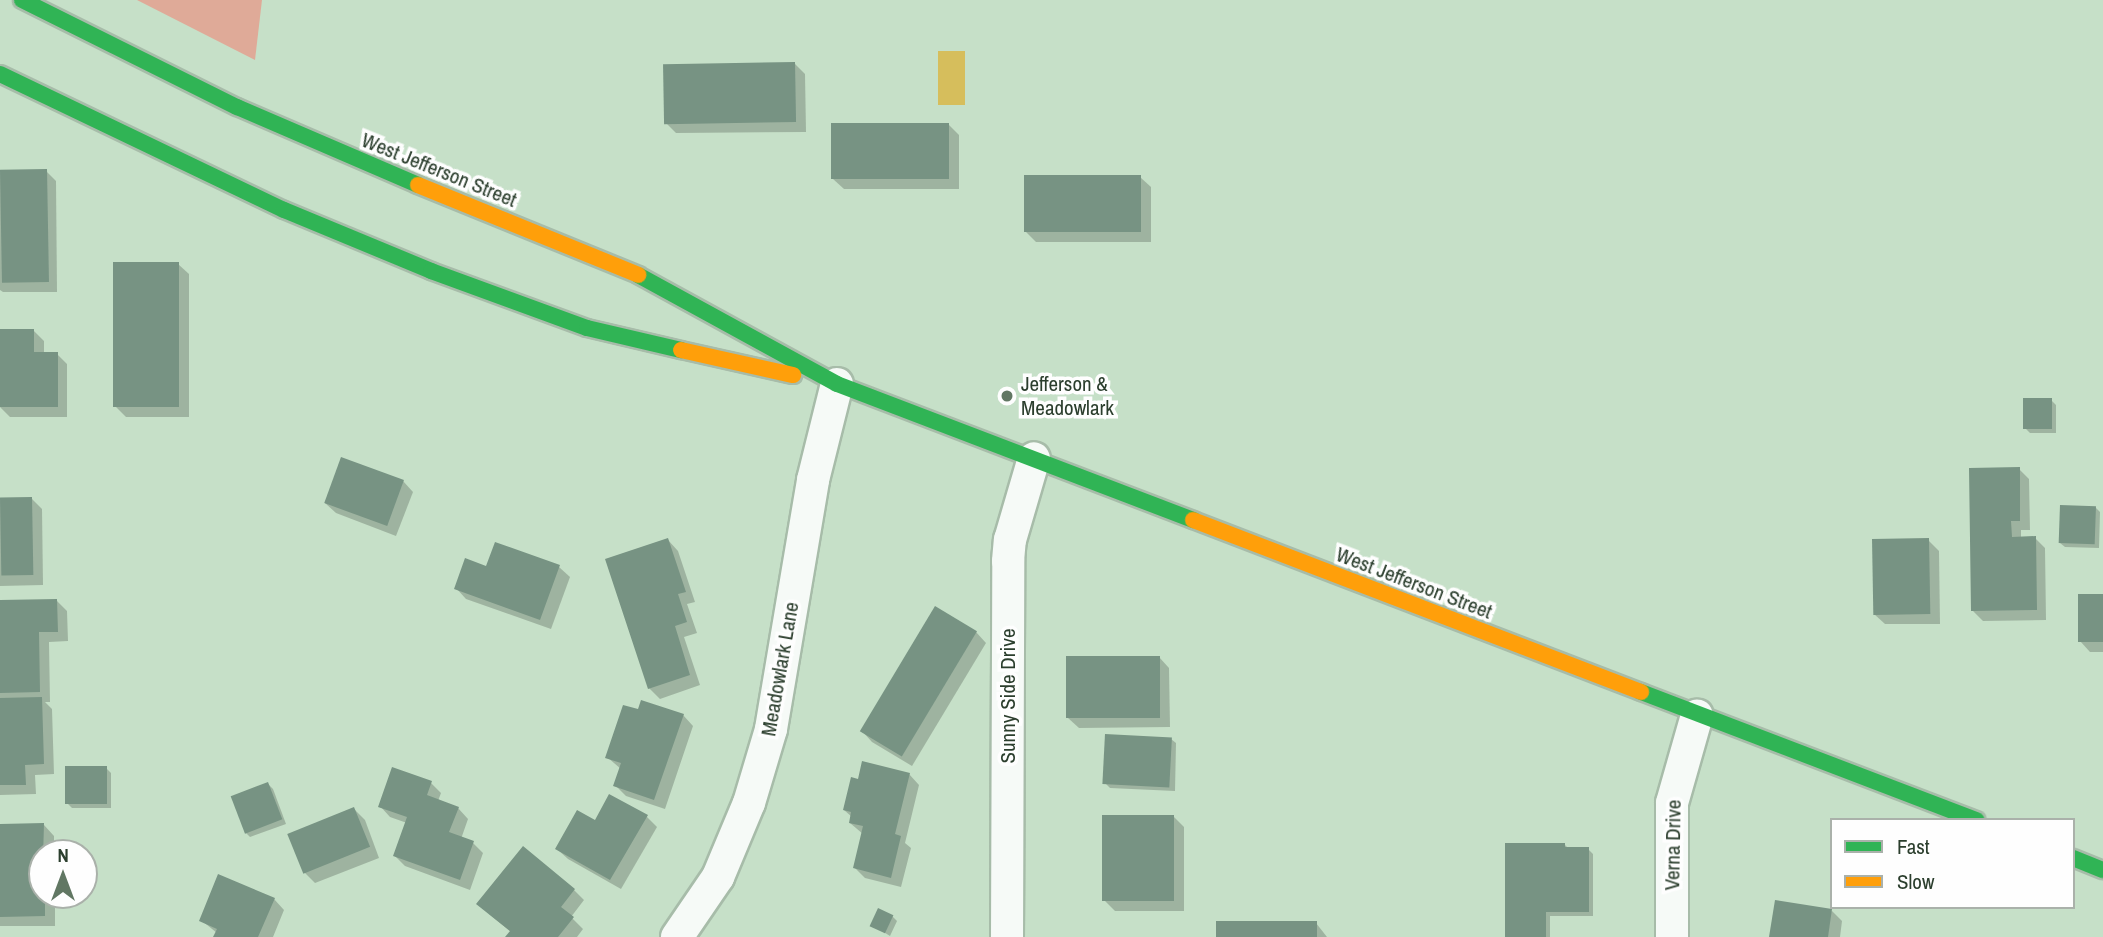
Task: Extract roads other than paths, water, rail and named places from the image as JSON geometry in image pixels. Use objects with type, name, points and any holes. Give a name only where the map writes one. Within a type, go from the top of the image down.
[{"type":"main road","name":"West Jefferson Street","points":[[22,0],[236,107],[376,168],[620,265],[837,384]]},
{"type":"main road","name":"West Jefferson Street","points":[[0,74],[284,210],[431,271],[587,328],[837,384],[1971,818]]},
{"type":"main road","points":[[2075,859],[2103,870]]},
{"type":"street","name":"Meadowlark Lane","points":[[677,937],[718,877],[748,803],[771,729],[814,472],[837,384]]},
{"type":"street","name":"Sunny Side Drive","points":[[1007,937],[1008,561],[1010,540],[1034,458]]},
{"type":"street","name":"Verna Drive","points":[[1672,937],[1672,803],[1697,715]]},
{"type":"place","name":"Jefferson & Meadowlark","points":[[1007,396]]}]
